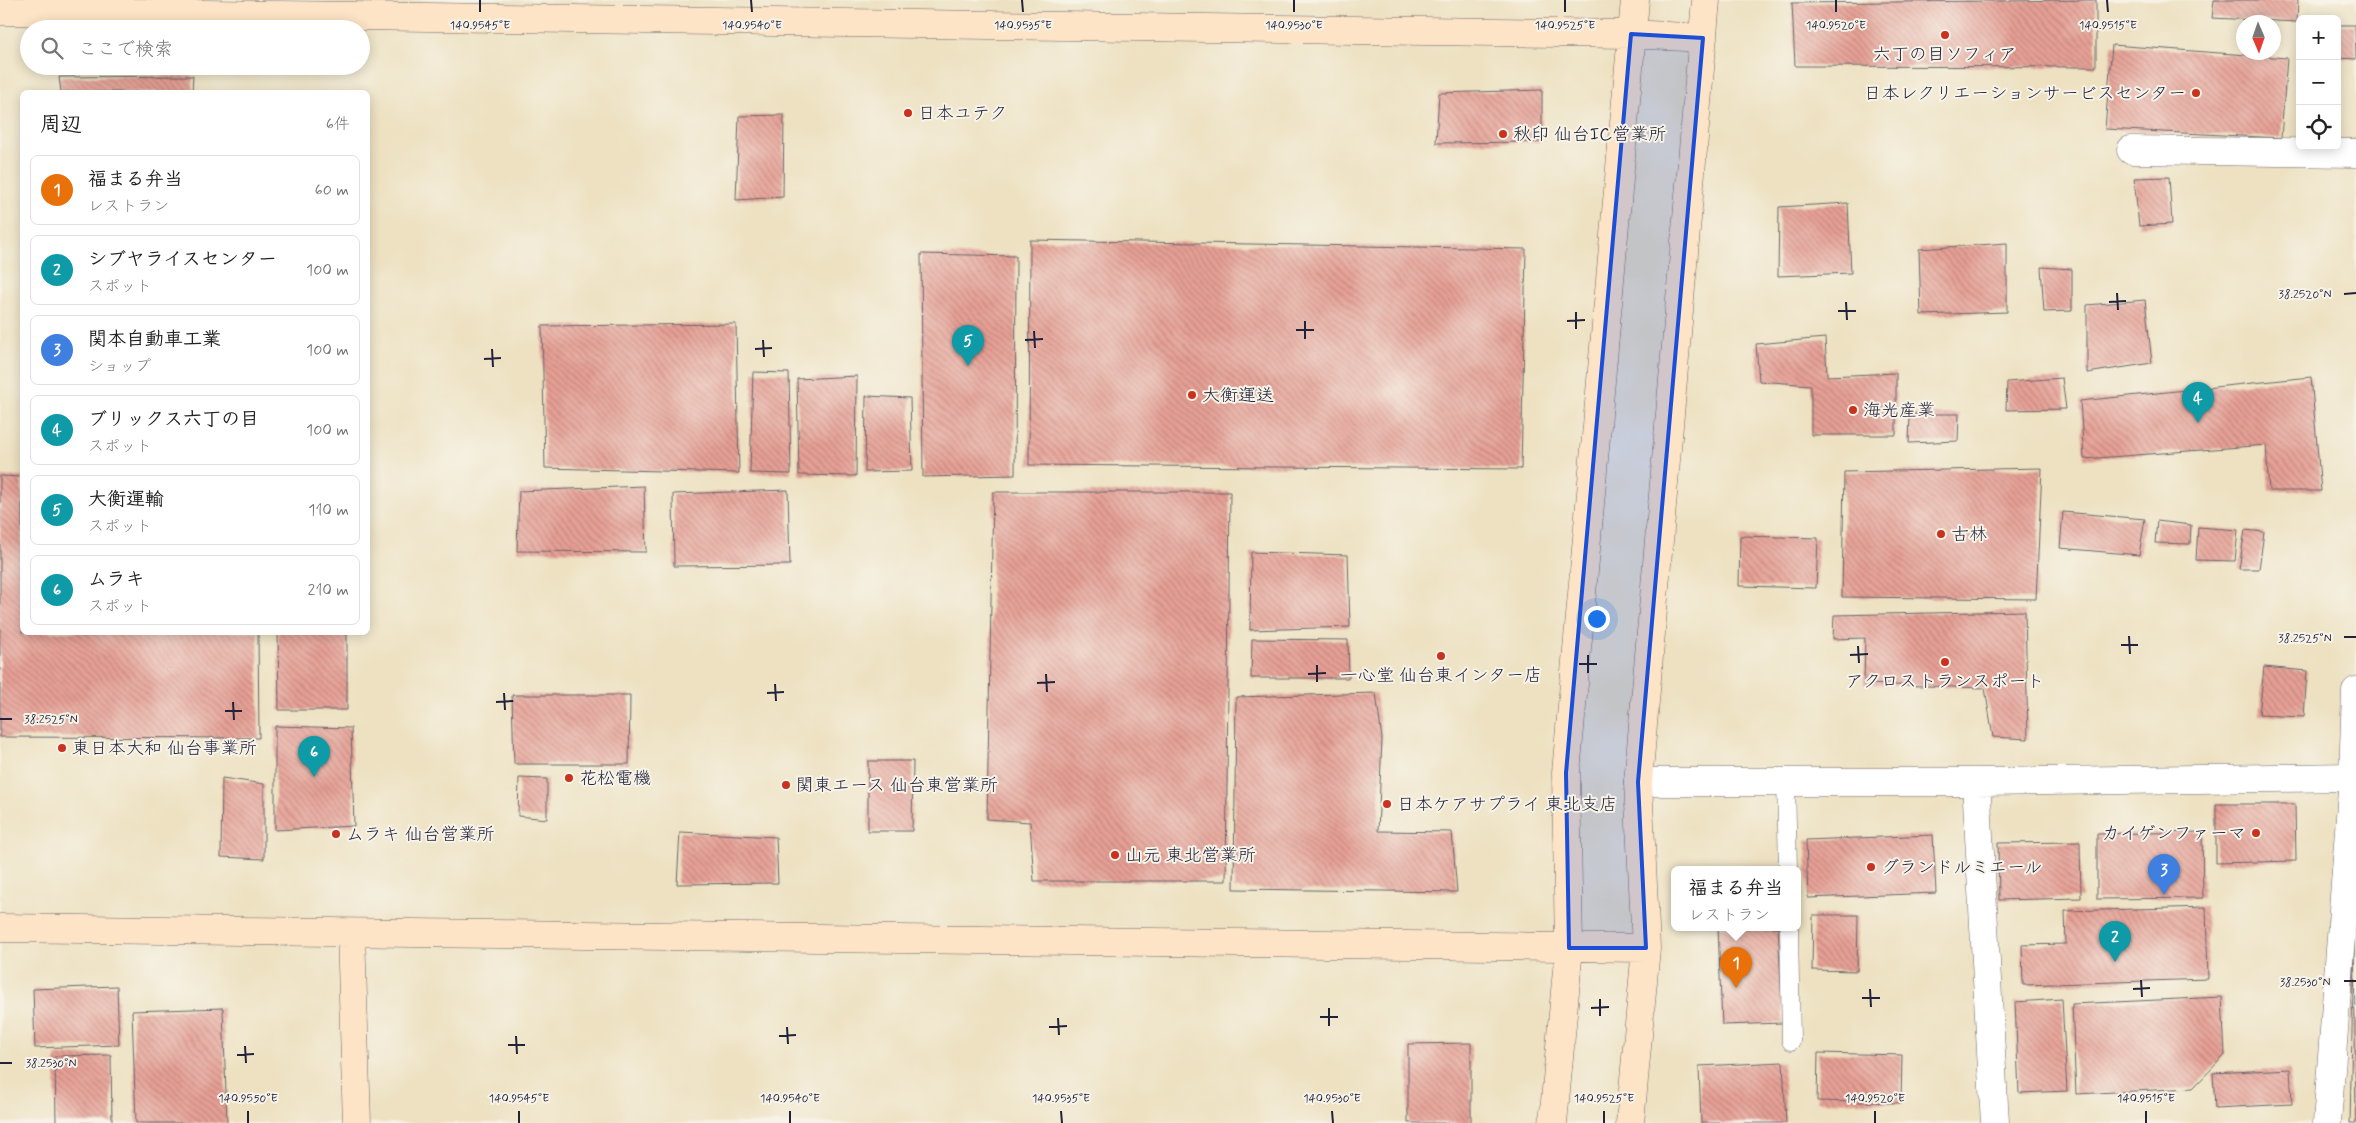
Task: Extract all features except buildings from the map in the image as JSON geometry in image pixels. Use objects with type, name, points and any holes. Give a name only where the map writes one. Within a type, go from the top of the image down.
[{"type":"street","points":[[1553,1123],[1569,948],[1566,773],[1635,0]]},
{"type":"street","points":[[1630,1123],[1646,948],[1638,782],[1706,0]]},
{"type":"street","points":[[0,11],[1631,34],[1703,38]]},
{"type":"street","points":[[2131,150],[2356,153]]},
{"type":"street","points":[[2327,1123],[2355,777],[2356,691]]},
{"type":"street","points":[[1638,782],[1976,782],[2355,777]]},
{"type":"street","points":[[1976,782],[1996,1123]]},
{"type":"street","points":[[0,928],[1646,948]]},
{"type":"street","points":[[351,933],[357,1123]]},
{"type":"lane","points":[[1786,782],[1788,866]]},
{"type":"lane","points":[[1789,931],[1792,1040]]},
{"type":"highlighted area","points":[[1631,34],[1703,38],[1638,782],[1646,948],[1569,948],[1566,773]]},
{"type":"place","name":"六丁の目ソフィア","points":[[1945,35]]},
{"type":"place","name":"日本レクリエーションサービスセンター","points":[[2196,93]]},
{"type":"place","name":"日本ユテク","points":[[908,113]]},
{"type":"place","name":"秋印 仙台IC営業所","points":[[1503,134]]},
{"type":"place","name":"大衡運輸","points":[[968,366]]},
{"type":"place","name":"大衡運送","points":[[1192,395]]},
{"type":"place","name":"海光産業","points":[[1853,410]]},
{"type":"place","name":"ブリックス六丁の目","points":[[2198,423]]},
{"type":"place","name":"古林","points":[[1941,534]]},
{"type":"place","name":"一心堂 仙台東インター店","points":[[1441,656]]},
{"type":"place","name":"アクロストランスポート","points":[[1945,662]]},
{"type":"place","name":"東日本大和 仙台事業所","points":[[62,748]]},
{"type":"place","name":"ムラキ","points":[[314,777]]},
{"type":"place","name":"花松電機","points":[[569,778]]},
{"type":"place","name":"関東エース 仙台東営業所","points":[[786,785]]},
{"type":"place","name":"日本ケアサプライ 東北支店","points":[[1387,804]]},
{"type":"place","name":"カイゲンファーマ","points":[[2256,833]]},
{"type":"place","name":"ムラキ 仙台営業所","points":[[336,834]]},
{"type":"place","name":"山元 東北営業所","points":[[1115,855]]},
{"type":"place","name":"グランドルミエール","points":[[1871,867]]},
{"type":"place","name":"関本自動車工業","points":[[2164,895]]},
{"type":"place","name":"シブヤライスセンター","points":[[2115,962]]},
{"type":"place","name":"福まる弁当","points":[[1736,988]]}]
